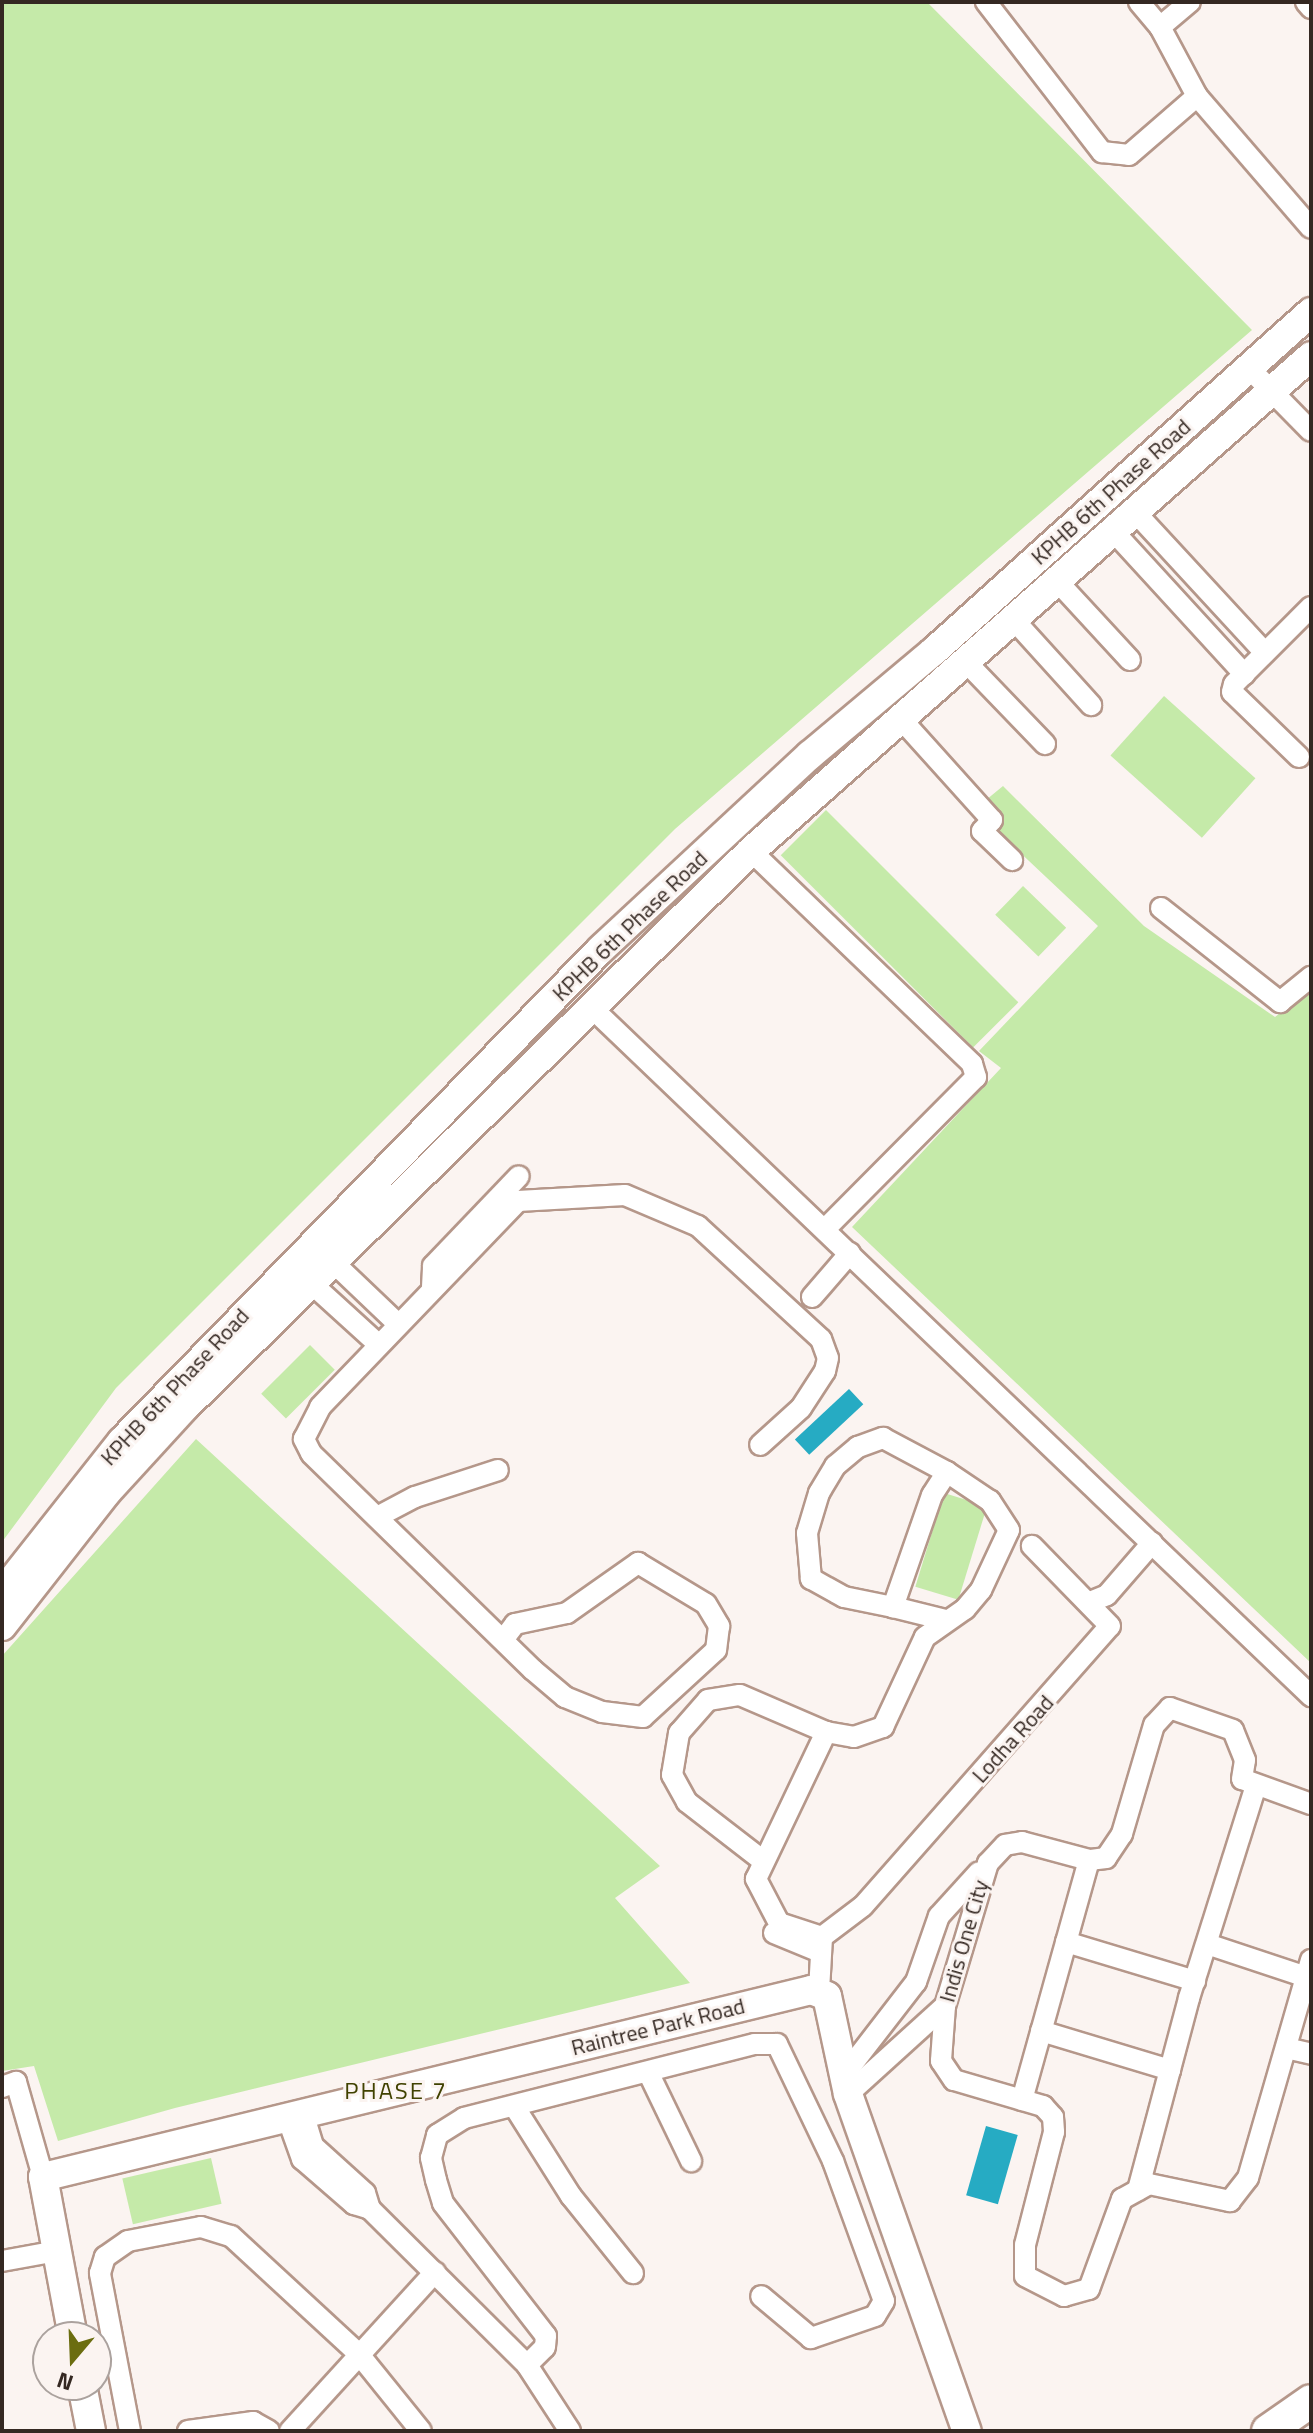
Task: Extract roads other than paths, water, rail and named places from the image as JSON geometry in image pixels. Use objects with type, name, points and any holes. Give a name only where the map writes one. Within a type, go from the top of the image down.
[{"type":"main road","points":[[1268,2431],[1311,2401]]},
{"type":"street","points":[[986,2],[1102,152],[1129,155],[1197,96]]},
{"type":"street","points":[[1139,2],[1160,27],[1197,96],[1309,222]]},
{"type":"street","points":[[1160,27],[1190,2]]},
{"type":"street","points":[[1306,2],[1311,8]]},
{"type":"street","name":"KPHB 6th Phase Road","points":[[2,1626],[177,1399],[601,949],[810,755],[934,651],[1311,312]]},
{"type":"street","name":"KPHB 6th Phase Road","points":[[2,1593],[122,1441],[177,1399],[312,1284],[751,851],[1311,356]]},
{"type":"street","points":[[1249,368],[1311,431]]},
{"type":"street","points":[[1136,513],[1265,653]]},
{"type":"street","points":[[1114,532],[1244,674]]},
{"type":"street","points":[[1058,582],[1130,660]]},
{"type":"street","points":[[1299,757],[1232,692],[1244,674],[1311,607]]},
{"type":"street","points":[[1014,620],[1091,705]]},
{"type":"street","points":[[966,662],[1045,744]]},
{"type":"street","points":[[901,719],[992,820],[982,831],[1012,860]]},
{"type":"street","points":[[751,851],[972,1064],[976,1077],[825,1229]]},
{"type":"street","points":[[1161,908],[1280,1002],[1311,977]]},
{"type":"street","points":[[591,1007],[1311,1696]]},
{"type":"street","points":[[432,1287],[433,1266],[519,1176]]},
{"type":"street","points":[[503,1640],[515,1624],[567,1613],[638,1563],[706,1604],[719,1626],[716,1650],[643,1717],[602,1712],[565,1697],[503,1640],[311,1453],[304,1439],[320,1407],[375,1341],[398,1324],[518,1201],[625,1195],[698,1226],[821,1339],[828,1358],[801,1408],[760,1445]]},
{"type":"street","points":[[812,1297],[850,1253]]},
{"type":"street","points":[[334,1263],[398,1324]]},
{"type":"street","points":[[312,1284],[375,1341]]},
{"type":"street","points":[[762,1860],[687,1802],[672,1775],[679,1733],[708,1700],[740,1695],[826,1732],[854,1737],[883,1727],[925,1637],[945,1620],[965,1609],[981,1590],[1009,1530],[990,1501],[947,1472],[883,1438],[858,1447],[835,1466],[819,1493],[807,1533],[811,1579],[844,1597],[945,1620]]},
{"type":"street","points":[[377,1517],[415,1497],[498,1470]]},
{"type":"street","points":[[893,1607],[932,1495],[947,1472]]},
{"type":"street","points":[[1093,1599],[1107,1595],[1152,1543]]},
{"type":"street","name":"Lodha Road","points":[[824,1944],[863,1906],[1104,1637],[1110,1626],[1093,1599],[1032,1546]]},
{"type":"street","points":[[1022,2100],[1089,1860],[1106,1858],[1116,1849],[1154,1725],[1170,1708],[1233,1730],[1245,1760],[1242,1779],[1311,1804]]},
{"type":"street","points":[[824,1944],[779,1923],[759,1891],[756,1879],[762,1860],[826,1732]]},
{"type":"street","points":[[1138,2190],[1195,1981],[1256,1785]]},
{"type":"street","name":"Indis One City","points":[[1089,1860],[1022,1842],[1005,1845],[988,1863],[945,2006],[943,2071],[954,2080],[1043,2106],[1053,2117],[1054,2132],[1025,2245],[1025,2276],[1064,2296],[1089,2289],[1122,2199],[1138,2190]]},
{"type":"street","points":[[846,2084],[916,1982],[939,1916],[988,1863]]},
{"type":"street","points":[[774,1933],[824,1944]]},
{"type":"street","points":[[1066,1942],[1195,1981]]},
{"type":"street","points":[[824,1944],[819,1992],[846,2084],[967,2431]]},
{"type":"street","points":[[819,1992],[824,1944]]},
{"type":"street","points":[[1138,2190],[1149,2184],[1230,2201],[1248,2178],[1286,2048],[1308,1968],[1207,1944]]},
{"type":"street","points":[[915,2029],[916,1982]]},
{"type":"street","name":"Raintree Park Road","points":[[43,2177],[819,1992]]},
{"type":"street","points":[[846,2084],[945,2006]]},
{"type":"street","points":[[1041,2031],[1170,2070]]},
{"type":"street","points":[[527,2365],[545,2347],[546,2336],[443,2203],[431,2158],[437,2135],[464,2118],[649,2074],[755,2044],[777,2044],[788,2059],[833,2161],[884,2301],[875,2316],[811,2338],[761,2296]]},
{"type":"street","points":[[1286,2048],[1311,2054]]},
{"type":"street","points":[[649,2074],[691,2161]]},
{"type":"street","points":[[2,2087],[16,2082],[43,2177],[70,2321]]},
{"type":"street","points":[[514,2106],[571,2196],[633,2273]]},
{"type":"street","points":[[295,2115],[313,2146],[365,2193],[370,2209],[527,2365],[570,2431]]},
{"type":"street","points":[[130,2431],[100,2273],[105,2257],[128,2241],[201,2227],[231,2236],[358,2353],[421,2431]]},
{"type":"street","points":[[2,2261],[57,2251]]},
{"type":"street","points":[[290,2431],[435,2272]]},
{"type":"street","points":[[85,2401],[91,2431]]},
{"type":"street","points":[[188,2431],[253,2422],[269,2431]]},
{"type":"water","points":[[849,1389],[863,1404],[809,1455],[795,1439]]},
{"type":"water","points":[[986,2126],[1018,2135],[998,2204],[966,2195]]},
{"type":"district","name":"PHASE 7","points":[[396,2091]]}]
